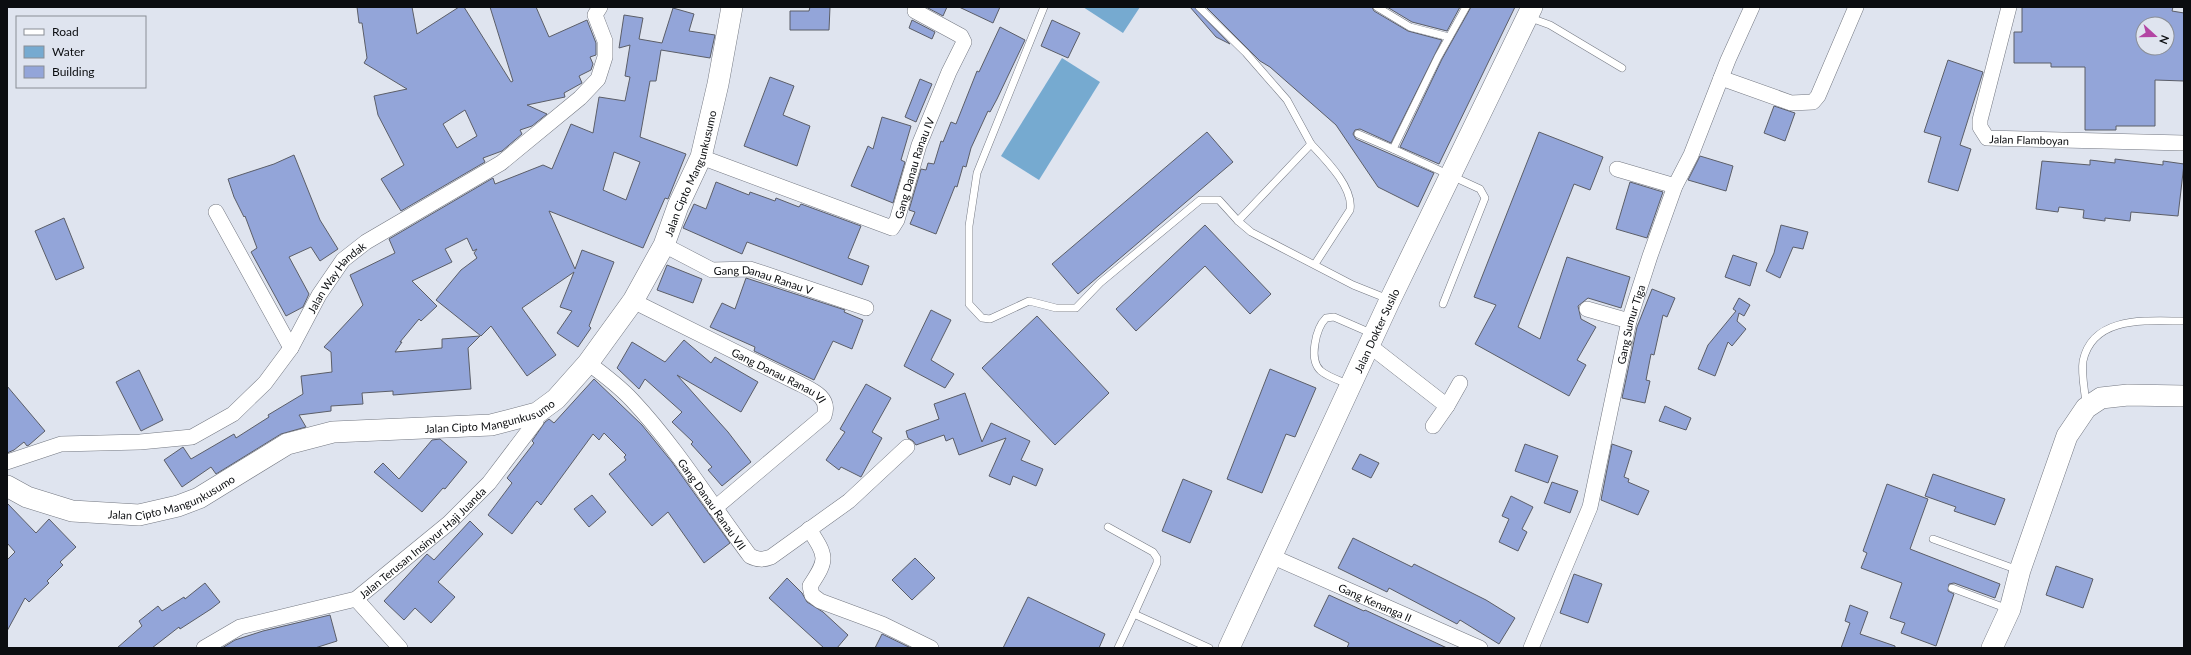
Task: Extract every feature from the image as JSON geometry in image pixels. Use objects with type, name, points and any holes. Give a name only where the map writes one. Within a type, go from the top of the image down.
[{"type":"street","name":"Jalan Way Handak","points":[[7,462],[61,444],[140,442],[192,437],[233,414],[265,383],[291,348],[319,295],[343,260],[366,242],[502,163],[580,98],[598,79],[605,57],[605,41],[595,15],[600,7]]},
{"type":"street","name":"Jalan Cipto Mangunkusumo","points":[[7,486],[27,497],[72,511],[139,515],[178,506],[199,498],[287,444],[333,432],[490,425],[537,413],[556,399],[588,363],[633,301],[664,246],[678,206],[701,157],[718,84],[732,7]]},
{"type":"street","name":"Gang Sumur Tiga","points":[[1531,648],[1590,507],[1629,321],[1650,256],[1675,186],[1690,155],[1752,7]]},
{"type":"street","points":[[1721,78],[1791,103],[1813,102],[1818,96],[1856,7]]},
{"type":"street","name":"Jalan Flamboyan","points":[[2009,7],[1980,120],[1980,127],[1987,138],[2184,143]]},
{"type":"street","name":"Gang Danau Ranau IV","points":[[701,157],[892,228],[897,220],[920,145],[949,72],[964,42],[961,36],[914,11]]},
{"type":"street","name":"Jalan Dokter Susilo","points":[[1229,648],[1390,300],[1529,11]]},
{"type":"street","points":[[1617,169],[1675,186]]},
{"type":"street","points":[[216,212],[291,348]]},
{"type":"street","name":"Gang Danau Ranau V","points":[[664,246],[712,270],[750,269],[866,308]]},
{"type":"street","name":"Gang Danau Ranau VI","points":[[633,301],[819,394],[825,402],[826,411],[824,416],[715,508]]},
{"type":"street","points":[[1587,309],[1629,321]]},
{"type":"street","points":[[1372,340],[1447,406]]},
{"type":"street","name":"Gang Danau Ranau VII","points":[[588,363],[631,399],[675,450],[750,556],[756,559],[771,557],[849,501],[907,447]]},
{"type":"street","points":[[1433,426],[1447,406],[1460,383]]},
{"type":"street","points":[[1992,648],[2010,609],[2020,570],[2067,436],[2086,408],[2101,398],[2128,396],[2184,396]]},
{"type":"street","name":"Jalan Terusan Insinyur Haji Juanda","points":[[204,648],[240,627],[356,599],[449,523],[489,483],[536,421],[537,413]]},
{"type":"street","points":[[809,529],[823,551],[823,566],[810,586],[812,595],[820,601],[882,624],[931,648]]},
{"type":"street","name":"Gang Kenanga II","points":[[1271,556],[1480,648]]},
{"type":"street","points":[[356,599],[400,648]]},
{"type":"lane","points":[[1044,7],[977,173],[969,226],[969,304],[982,318],[990,319],[1029,301],[1056,308],[1076,308],[1100,283],[1200,200],[1219,200],[1238,221],[1251,232],[1353,285],[1390,300]]},
{"type":"lane","points":[[1199,7],[1246,53],[1288,100],[1311,144],[1337,174],[1350,195],[1350,210],[1315,264]]},
{"type":"lane","points":[[1377,7],[1410,26],[1449,37]]},
{"type":"lane","points":[[1393,149],[1449,37],[1466,7]]},
{"type":"lane","points":[[1529,11],[1622,68]]},
{"type":"lane","points":[[1358,134],[1480,189],[1485,198],[1443,304]]},
{"type":"lane","points":[[1238,221],[1311,144]]},
{"type":"lane","points":[[1351,386],[1321,371],[1316,364],[1316,342],[1320,324],[1326,318],[1334,317],[1372,340]]},
{"type":"lane","points":[[2086,408],[2083,362],[2091,340],[2112,325],[2154,321],[2184,321]]},
{"type":"lane","points":[[1108,527],[1153,552],[1157,563],[1118,648]]},
{"type":"lane","points":[[1933,539],[2020,570]]},
{"type":"lane","points":[[1952,588],[2010,609]]},
{"type":"lane","points":[[1134,614],[1210,648]]},
{"type":"water","points":[[1083,7],[1140,7],[1123,33]]},
{"type":"water","points":[[1062,58],[1100,82],[1039,180],[1001,156]]},
{"type":"building","points":[[357,7],[412,7],[417,34],[459,7],[464,7],[511,82],[513,81],[490,7],[536,7],[549,37],[587,20],[596,43],[596,55],[590,57],[593,64],[591,70],[579,76],[582,83],[564,93],[565,97],[527,105],[547,114],[532,126],[520,130],[522,134],[502,151],[483,158],[485,162],[401,211],[381,179],[404,165],[378,115],[374,96],[407,89],[364,63],[367,58],[362,23],[359,23]],"holes":[[[465,110],[477,136],[457,148],[443,124]]]},
{"type":"building","points":[[810,7],[830,7],[829,30],[790,30],[790,11],[809,11]]},
{"type":"building","points":[[926,7],[947,7],[943,16]]},
{"type":"building","points":[[959,7],[1000,7],[993,23]]},
{"type":"building","points":[[1190,7],[1194,7],[1230,44],[1216,37]]},
{"type":"building","points":[[1206,7],[1372,7],[1374,11],[1408,31],[1442,40],[1391,143],[1360,129],[1355,130],[1353,134],[1356,139],[1434,173],[1418,207],[1378,187],[1336,125],[1270,67],[1260,61]]},
{"type":"building","points":[[1387,7],[1460,7],[1447,31],[1412,22]]},
{"type":"building","points":[[1471,7],[1515,7],[1439,164],[1400,147],[1442,59]]},
{"type":"building","points":[[2022,7],[2173,7],[2172,11],[2184,13],[2184,81],[2155,80],[2155,126],[2116,126],[2116,130],[2085,130],[2085,67],[2051,67],[2051,63],[2014,63],[2014,32],[2022,32]]},
{"type":"building","points":[[673,8],[694,14],[689,31],[715,35],[710,58],[661,50],[656,81],[650,81],[640,137],[686,154],[668,199],[665,198],[643,248],[549,211],[575,269],[582,250],[614,262],[589,326],[591,328],[578,347],[557,333],[572,311],[560,307],[574,272],[522,308],[556,355],[527,376],[491,326],[481,336],[436,300],[461,270],[477,258],[474,253],[477,249],[473,251],[467,238],[445,249],[452,262],[412,281],[437,306],[421,321],[419,319],[400,342],[402,342],[395,352],[442,348],[442,339],[480,336],[468,348],[471,389],[393,395],[393,391],[362,393],[363,404],[331,406],[331,411],[299,415],[306,427],[281,434],[216,474],[211,467],[182,487],[164,460],[183,447],[191,459],[234,434],[236,438],[269,417],[268,415],[303,394],[301,376],[332,372],[331,352],[324,347],[363,305],[350,275],[395,253],[389,239],[493,178],[495,184],[543,165],[552,169],[571,124],[593,133],[599,97],[625,101],[630,77],[625,76],[630,45],[619,48],[624,15],[643,18],[639,39],[662,43]],"holes":[[[614,152],[640,162],[626,200],[603,190]]]},
{"type":"building","points":[[912,20],[935,32],[932,39],[909,28]]},
{"type":"building","points":[[1052,20],[1080,33],[1068,58],[1041,46]]},
{"type":"building","points":[[1000,27],[1025,40],[997,99],[990,112],[988,111],[971,148],[966,167],[963,166],[957,187],[955,186],[936,234],[910,224],[915,212],[909,210],[921,169],[926,170],[928,163],[934,164],[941,141],[943,142],[951,122],[956,124],[977,71],[979,72]]},
{"type":"building","points":[[1948,60],[1983,72],[1960,145],[1971,149],[1958,191],[1928,182],[1941,137],[1924,132]]},
{"type":"building","points":[[770,77],[794,86],[783,115],[810,126],[797,166],[744,146]]},
{"type":"building","points":[[920,79],[932,84],[916,122],[905,117]]},
{"type":"building","points":[[1774,106],[1795,113],[1785,141],[1764,133]]},
{"type":"building","points":[[882,117],[911,126],[901,160],[905,162],[893,203],[851,186],[868,146],[873,149]]},
{"type":"building","points":[[1207,132],[1233,162],[1078,294],[1052,264]]},
{"type":"building","points":[[1539,132],[1603,157],[1590,190],[1574,184],[1518,327],[1540,339],[1567,257],[1630,277],[1621,308],[1588,298],[1578,306],[1581,319],[1596,327],[1577,360],[1586,365],[1569,396],[1475,344],[1496,305],[1474,297]]},
{"type":"building","points":[[294,155],[320,220],[338,249],[320,261],[311,247],[289,257],[309,294],[303,307],[286,316],[251,252],[257,248],[245,216],[244,217],[234,197],[228,179],[274,164]]},
{"type":"building","points":[[1700,156],[1733,166],[1726,191],[1688,180]]},
{"type":"building","points":[[2115,159],[2163,165],[2163,161],[2184,164],[2178,216],[2131,212],[2130,221],[2105,218],[2105,221],[2083,218],[2084,210],[2059,207],[2058,212],[2036,209],[2042,161],[2090,165],[2090,160],[2115,163]]},
{"type":"building","points":[[716,182],[749,195],[750,192],[775,201],[776,198],[799,207],[801,204],[861,226],[848,258],[869,266],[862,285],[747,242],[742,254],[683,228],[694,204],[706,209]]},
{"type":"building","points":[[1630,182],[1663,192],[1647,238],[1616,229]]},
{"type":"building","points":[[64,218],[84,268],[56,280],[35,231]]},
{"type":"building","points":[[1205,225],[1271,294],[1250,314],[1205,266],[1136,331],[1116,309]]},
{"type":"building","points":[[1781,225],[1808,232],[1803,249],[1793,247],[1780,278],[1766,271],[1774,253]]},
{"type":"building","points":[[1733,255],[1757,263],[1750,286],[1725,277]]},
{"type":"building","points":[[667,265],[702,279],[693,303],[657,290]]},
{"type":"building","points":[[746,278],[845,310],[844,312],[863,320],[852,349],[833,341],[814,380],[754,351],[755,347],[710,327],[722,303],[735,309]]},
{"type":"building","points":[[1652,289],[1675,298],[1667,317],[1663,315],[1654,355],[1651,354],[1646,380],[1650,381],[1645,403],[1622,398],[1637,327]]},
{"type":"building","points":[[1739,298],[1750,305],[1744,316],[1739,313],[1737,321],[1746,329],[1732,346],[1728,342],[1715,376],[1698,369],[1708,345],[1736,311],[1733,309]]},
{"type":"building","points":[[931,310],[951,320],[931,360],[954,374],[945,388],[904,366]]},
{"type":"building","points":[[1037,316],[1109,393],[1055,445],[982,368]]},
{"type":"building","points":[[684,340],[711,363],[715,357],[758,382],[741,412],[677,375],[728,432],[751,462],[722,486],[708,470],[712,467],[691,444],[693,442],[672,422],[682,412],[645,379],[639,389],[617,368],[632,342],[665,362]]},
{"type":"building","points":[[1270,369],[1316,388],[1295,437],[1286,434],[1262,493],[1227,479]]},
{"type":"building","points":[[139,370],[163,420],[141,431],[116,382]]},
{"type":"building","points":[[594,379],[642,425],[672,462],[730,543],[704,563],[668,512],[652,526],[609,474],[626,460],[624,457],[626,455],[604,433],[599,440],[593,434],[541,505],[537,501],[512,534],[488,515],[512,483],[507,478],[534,443],[532,441],[545,422],[549,419],[554,423]]},
{"type":"building","points":[[866,384],[891,398],[872,432],[882,438],[861,477],[841,467],[839,470],[826,460],[845,432],[840,429]]},
{"type":"building","points":[[7,386],[45,431],[29,445],[27,446],[24,442],[14,450],[7,453]]},
{"type":"building","points":[[965,393],[982,442],[991,423],[1030,441],[1021,460],[1043,469],[1036,486],[1013,476],[1010,485],[989,476],[1006,438],[959,455],[953,438],[946,441],[944,435],[916,445],[908,438],[906,431],[939,419],[934,404]]},
{"type":"building","points":[[1665,406],[1691,418],[1686,430],[1659,421]]},
{"type":"building","points":[[440,439],[467,462],[445,489],[443,488],[422,512],[374,472],[383,463],[399,479],[432,440]]},
{"type":"building","points":[[1525,444],[1558,456],[1548,483],[1515,471]]},
{"type":"building","points":[[1612,444],[1632,451],[1624,477],[1629,479],[1628,482],[1649,491],[1638,515],[1601,500]]},
{"type":"building","points":[[1360,454],[1379,463],[1371,478],[1352,469]]},
{"type":"building","points":[[1933,474],[2005,499],[1995,525],[1954,511],[1956,507],[1925,496]]},
{"type":"building","points":[[1183,479],[1212,491],[1190,543],[1162,531]]},
{"type":"building","points":[[1552,482],[1578,491],[1570,513],[1544,503]]},
{"type":"building","points":[[1887,484],[1928,499],[1910,549],[2000,584],[1995,598],[1954,583],[1949,584],[1948,591],[1954,594],[1936,646],[1901,633],[1905,623],[1890,618],[1902,583],[1861,568],[1867,553],[1863,551]]},
{"type":"building","points":[[592,495],[606,512],[589,527],[574,509]]},
{"type":"building","points":[[1511,496],[1533,507],[1522,529],[1527,532],[1518,551],[1499,542],[1509,519],[1502,516]]},
{"type":"building","points":[[7,503],[36,533],[49,519],[76,547],[60,562],[63,565],[47,581],[49,583],[29,602],[25,598],[7,631],[7,560],[15,552],[7,543]]},
{"type":"building","points":[[470,521],[483,534],[438,582],[455,597],[431,623],[415,608],[404,620],[384,601],[427,554],[434,560]]},
{"type":"building","points":[[1353,538],[1412,567],[1414,564],[1486,600],[1515,618],[1499,644],[1460,620],[1457,624],[1389,588],[1387,592],[1338,568]]},
{"type":"building","points":[[915,558],[935,578],[912,600],[892,580]]},
{"type":"building","points":[[2056,566],[2093,579],[2083,608],[2046,595]]},
{"type":"building","points":[[1574,574],[1602,584],[1588,623],[1560,613]]},
{"type":"building","points":[[787,578],[802,593],[807,602],[823,612],[848,635],[837,648],[824,648],[769,598]]},
{"type":"building","points":[[205,583],[220,602],[211,609],[180,629],[179,627],[152,648],[117,648],[142,626],[139,621],[158,606],[162,611],[184,597],[185,599]]},
{"type":"building","points":[[1329,595],[1447,648],[1347,648],[1349,643],[1314,626]]},
{"type":"building","points":[[1028,597],[1105,634],[1099,648],[1003,648]]},
{"type":"building","points":[[1850,605],[1868,612],[1860,634],[1895,646],[1895,648],[1841,648],[1850,623],[1845,621]]},
{"type":"building","points":[[330,615],[337,641],[315,648],[222,648],[235,640],[263,631]]},
{"type":"building","points":[[882,634],[911,648],[875,648]]}]
